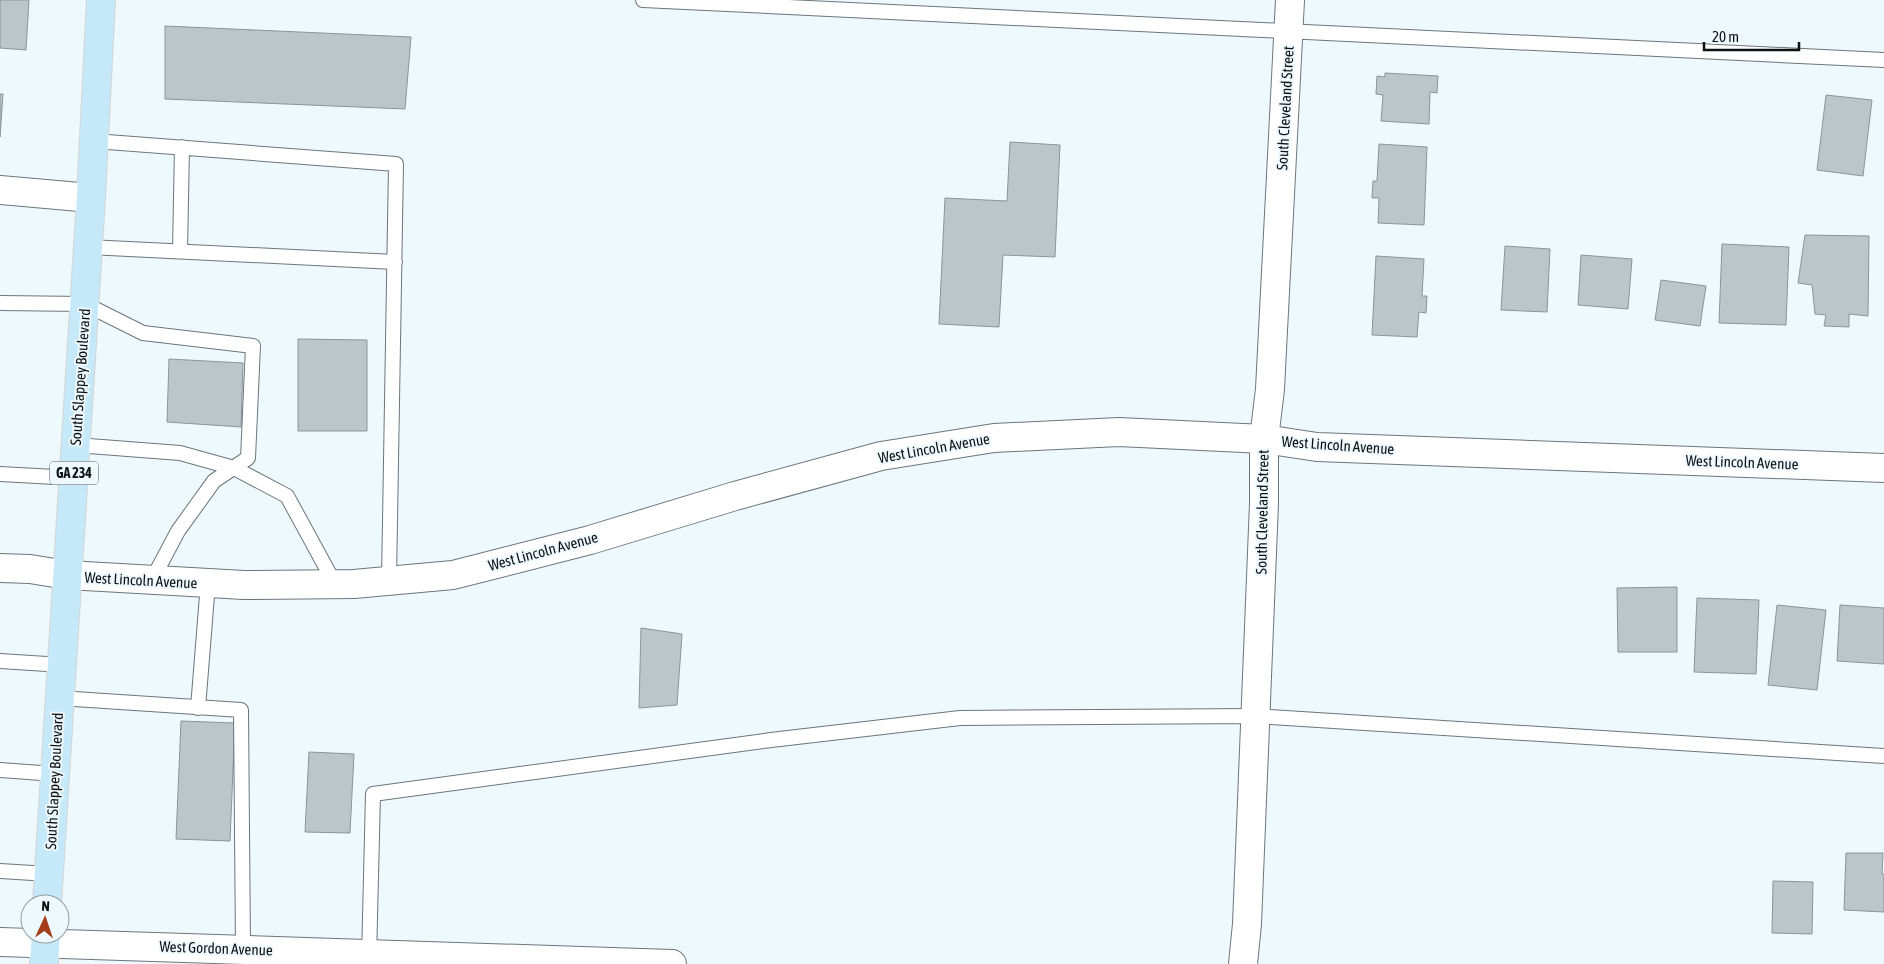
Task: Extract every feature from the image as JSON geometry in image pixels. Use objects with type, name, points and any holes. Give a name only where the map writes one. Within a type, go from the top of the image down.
[{"type":"main road","name":"South Slappey Boulevard","points":[[48,894],[85,304],[101,0]]},
{"type":"street","name":"South Cleveland Street","points":[[1243,964],[1247,924],[1264,504],[1264,439],[1270,389],[1290,0]]},
{"type":"street","points":[[0,190],[91,198]]},
{"type":"street","name":"West Lincoln Avenue","points":[[0,568],[30,569],[67,576],[244,585],[335,584],[453,575],[590,540],[735,496],[882,456],[985,439],[1119,432],[1264,439],[1317,447],[1884,468]]},
{"type":"street","name":"West Gordon Avenue","points":[[0,942],[45,947],[244,949],[369,959],[672,964]]},
{"type":"lane","points":[[643,0],[1884,60]]},
{"type":"lane","points":[[94,141],[396,164],[389,580]]},
{"type":"lane","points":[[180,252],[182,147]]},
{"type":"lane","points":[[88,247],[395,262]]},
{"type":"lane","points":[[0,302],[85,304],[143,333],[253,346],[248,458],[214,481],[178,531],[152,580]]},
{"type":"lane","points":[[76,445],[180,453],[234,468],[287,496],[335,584]]},
{"type":"lane","points":[[0,474],[74,478]]},
{"type":"lane","points":[[198,708],[208,583]]},
{"type":"lane","points":[[0,661],[62,665]]},
{"type":"lane","points":[[59,698],[241,710],[244,949]]},
{"type":"lane","points":[[369,959],[373,794],[771,740],[960,718],[1255,716],[1884,756]]},
{"type":"lane","points":[[0,770],[55,774]]},
{"type":"lane","points":[[0,871],[49,874]]},
{"type":"building","points":[[0,0],[29,0],[26,50],[0,48]]},
{"type":"building","points":[[165,26],[411,37],[405,109],[165,99]]},
{"type":"building","points":[[1385,73],[1438,76],[1437,93],[1430,92],[1429,124],[1381,121],[1383,95],[1376,94],[1377,76],[1385,77]]},
{"type":"building","points":[[0,94],[3,94],[0,137]]},
{"type":"building","points":[[1826,95],[1872,100],[1863,176],[1817,170]]},
{"type":"building","points":[[1010,142],[1060,145],[1055,257],[1003,255],[999,327],[939,324],[945,198],[1007,201]]},
{"type":"building","points":[[1379,144],[1427,147],[1424,225],[1378,223],[1379,198],[1372,198],[1373,181],[1377,181]]},
{"type":"building","points":[[1805,235],[1869,236],[1868,316],[1849,314],[1849,327],[1824,326],[1826,315],[1815,314],[1812,285],[1798,283]]},
{"type":"building","points":[[1722,244],[1789,247],[1786,325],[1719,323]]},
{"type":"building","points":[[1505,246],[1550,249],[1547,312],[1501,310]]},
{"type":"building","points":[[1581,255],[1632,259],[1628,309],[1578,305]]},
{"type":"building","points":[[1376,256],[1424,259],[1422,296],[1427,296],[1426,313],[1419,312],[1417,337],[1372,335]]},
{"type":"building","points":[[1661,280],[1706,286],[1700,326],[1655,320]]},
{"type":"building","points":[[298,339],[367,340],[367,431],[298,431]]},
{"type":"building","points":[[169,359],[243,363],[241,427],[167,422]]},
{"type":"building","points":[[1677,587],[1677,652],[1618,652],[1617,588]]},
{"type":"building","points":[[1697,598],[1759,600],[1756,674],[1694,672]]},
{"type":"building","points":[[1777,605],[1826,610],[1817,690],[1768,685]]},
{"type":"building","points":[[1840,605],[1884,608],[1884,664],[1837,661]]},
{"type":"building","points":[[641,628],[682,634],[677,705],[639,708]]},
{"type":"building","points":[[181,721],[235,723],[230,841],[176,839]]},
{"type":"building","points":[[309,752],[354,754],[350,833],[305,832]]},
{"type":"building","points":[[1846,853],[1883,853],[1884,912],[1844,910]]},
{"type":"building","points":[[1773,881],[1813,882],[1812,934],[1772,933]]}]
